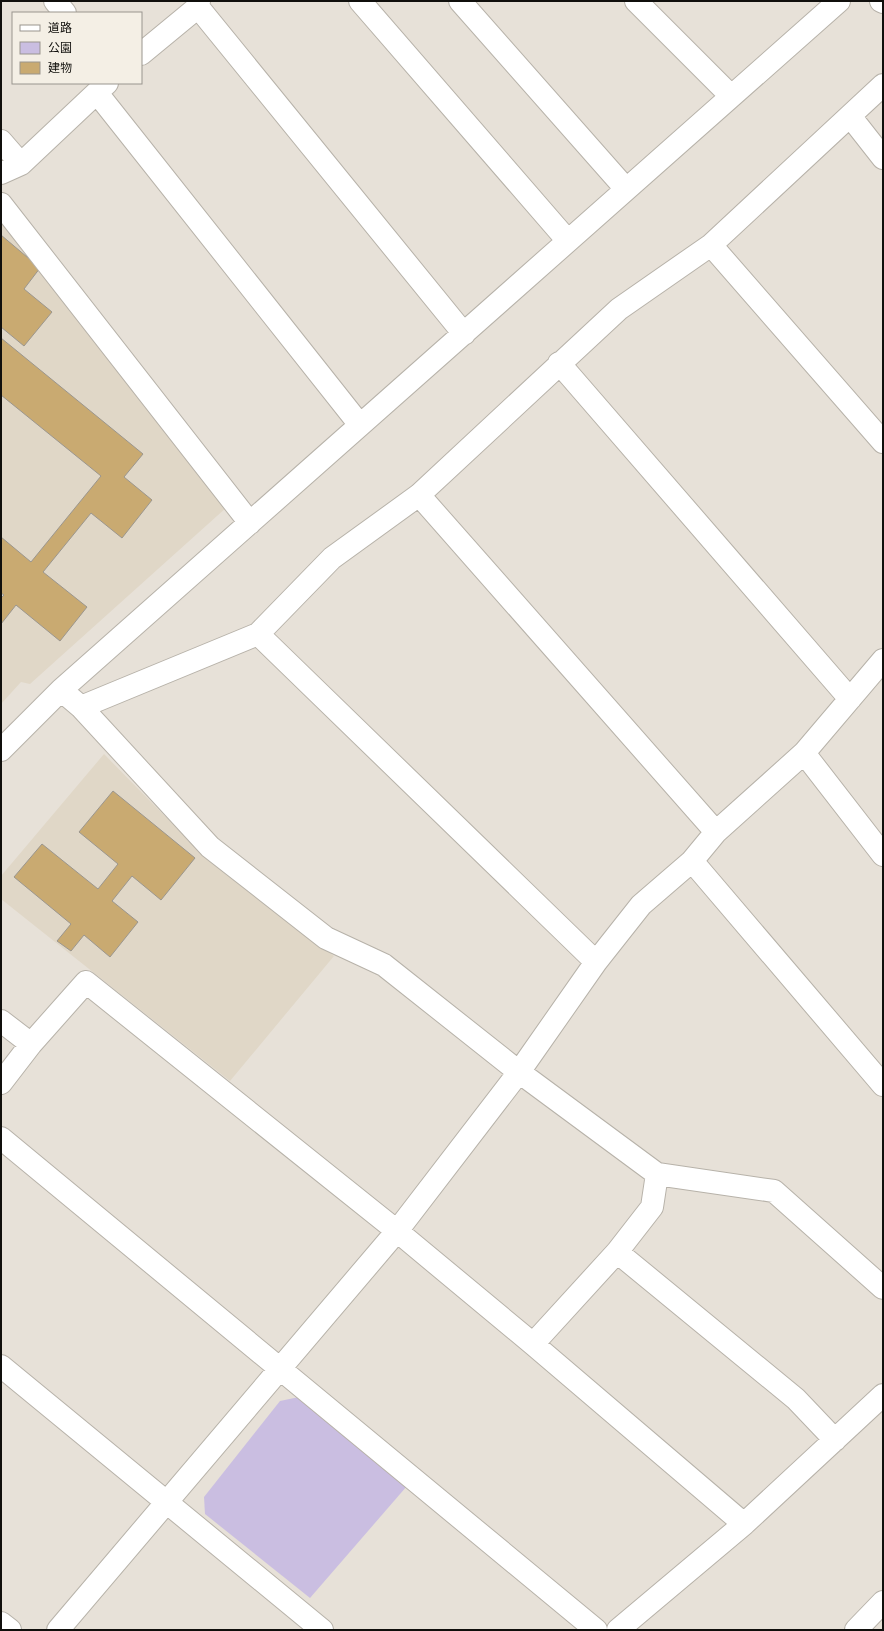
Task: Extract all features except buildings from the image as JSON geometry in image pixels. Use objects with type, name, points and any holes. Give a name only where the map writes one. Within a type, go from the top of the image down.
[{"type":"street","points":[[55,1],[64,12]]},
{"type":"street","points":[[360,1],[568,241]]},
{"type":"street","points":[[460,1],[626,189]]},
{"type":"street","points":[[636,1],[731,96]]},
{"type":"street","points":[[1,750],[61,690],[839,1]]},
{"type":"street","points":[[142,53],[198,4],[464,334]]},
{"type":"street","points":[[81,707],[258,634],[332,558],[419,495],[619,308],[710,245],[883,85]]},
{"type":"street","points":[[1,173],[21,164],[102,88],[360,425]]},
{"type":"street","points":[[850,116],[883,158]]},
{"type":"street","points":[[1,141],[21,164]]},
{"type":"street","points":[[1,204],[250,523]]},
{"type":"street","points":[[710,245],[883,442]]},
{"type":"street","points":[[559,363],[850,699]]},
{"type":"street","points":[[419,495],[716,832]]},
{"type":"street","points":[[258,634],[596,962]]},
{"type":"street","points":[[58,1630],[397,1231],[519,1072],[596,962],[641,905],[692,861],[716,832],[804,753],[883,660]]},
{"type":"street","points":[[61,690],[81,707],[210,847],[326,938],[384,965],[519,1072],[657,1174],[774,1191],[883,1288]]},
{"type":"street","points":[[804,753],[883,855]]},
{"type":"street","points":[[692,861],[883,1085]]},
{"type":"street","points":[[1,1083],[31,1044],[86,982],[397,1231],[533,1344],[744,1524]]},
{"type":"street","points":[[1,1021],[31,1044]]},
{"type":"street","points":[[1,1138],[596,1630]]},
{"type":"street","points":[[533,1344],[617,1252],[652,1207],[657,1174]]},
{"type":"street","points":[[617,1252],[796,1399],[835,1440]]},
{"type":"street","points":[[1,1366],[322,1630]]},
{"type":"street","points":[[618,1630],[744,1524],[883,1395]]},
{"type":"street","points":[[856,1630],[883,1603]]},
{"type":"street","points":[[1,1623],[10,1630]]},
{"type":"shaded area","points":[[1,213],[227,507],[30,684],[21,682],[1,704]]},
{"type":"shaded area","points":[[104,754],[203,855],[334,956],[230,1081],[1,899],[1,876]]},
{"type":"green space","points":[[299,1397],[407,1486],[310,1598],[205,1514],[204,1497],[280,1401]]}]
